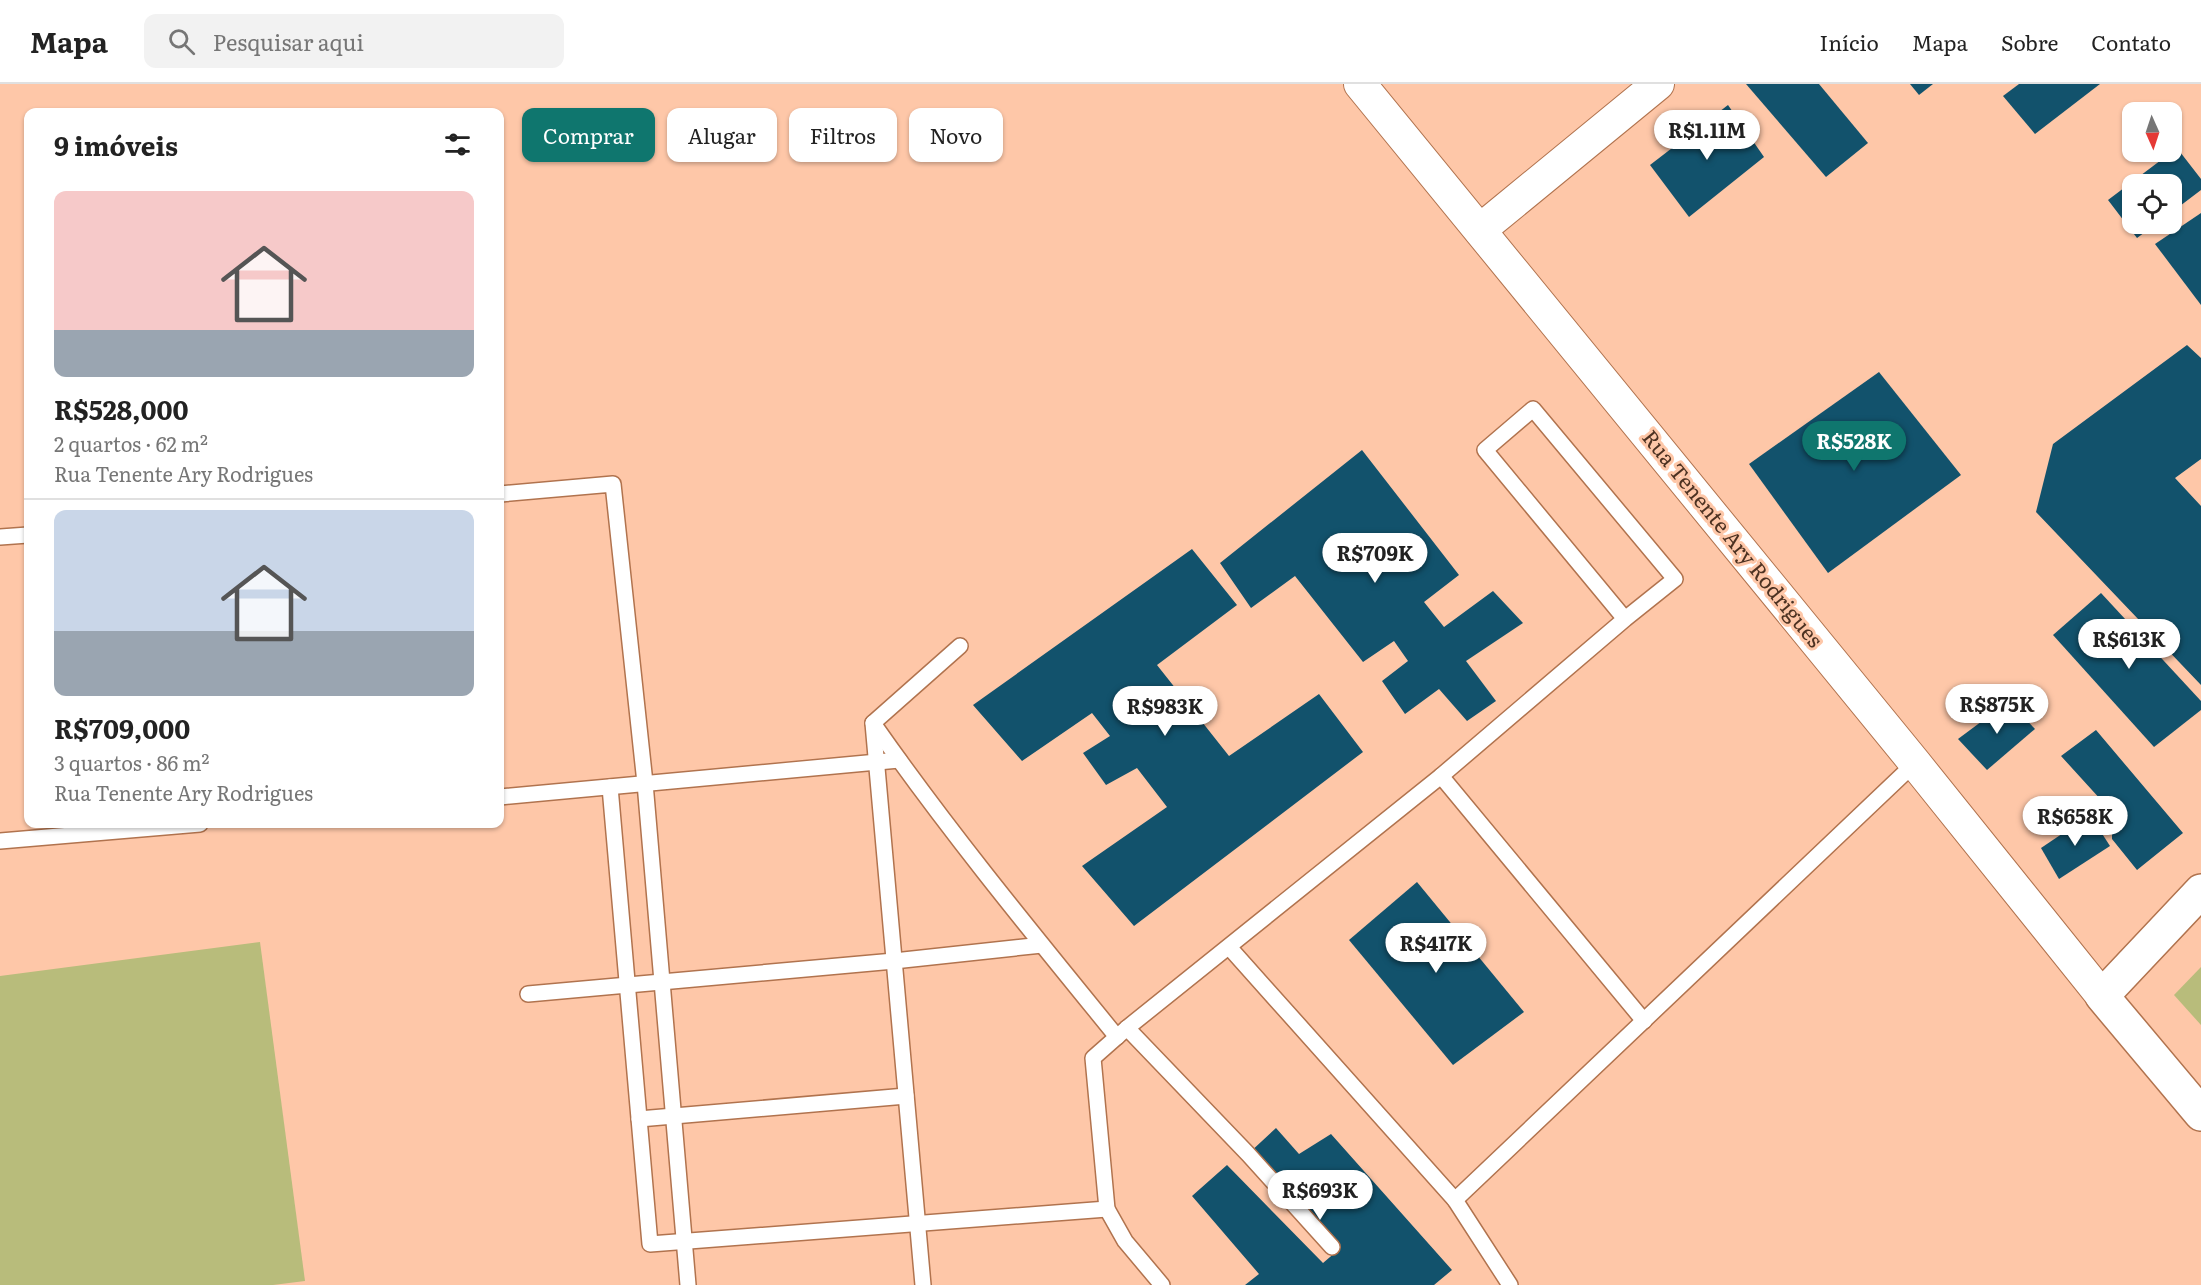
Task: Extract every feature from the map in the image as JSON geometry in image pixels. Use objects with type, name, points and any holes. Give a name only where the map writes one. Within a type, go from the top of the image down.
[{"type":"street","name":"Rua Tenente Ary Rodrigues","points":[[1360,84],[1915,763],[2102,996]]},
{"type":"street","points":[[1480,230],[1658,84]]},
{"type":"street","points":[[2201,891],[2102,996],[2201,1114]]},
{"type":"lane","points":[[1162,1285],[1125,1241],[1107,1209],[1093,1058],[1441,776],[1675,579],[1533,410],[1485,450],[1625,620]]},
{"type":"lane","points":[[504,494],[613,484],[645,783],[688,1285]]},
{"type":"lane","points":[[0,537],[24,535]]},
{"type":"lane","points":[[873,723],[960,646]]},
{"type":"lane","points":[[873,723],[1042,945],[1122,1033],[1248,1154],[1332,1247]]},
{"type":"lane","points":[[873,723],[922,1285]]},
{"type":"lane","points":[[504,797],[899,760]]},
{"type":"lane","points":[[1455,1200],[1915,763]]},
{"type":"lane","points":[[1441,776],[1644,1021]]},
{"type":"lane","points":[[610,787],[650,1244],[1107,1209]]},
{"type":"lane","points":[[0,842],[156,828]]},
{"type":"lane","points":[[528,994],[894,961],[1042,945]]},
{"type":"lane","points":[[1229,947],[1455,1200],[1510,1285]]},
{"type":"lane","points":[[639,1119],[906,1096]]},
{"type":"green space","points":[[260,942],[305,1281],[273,1285],[0,1285],[0,976]]},
{"type":"green space","points":[[2201,967],[2201,1025],[2174,995]]},
{"type":"building","points":[[1746,84],[1819,84],[1868,143],[1826,177]]},
{"type":"building","points":[[1910,84],[1933,84],[1919,95]]},
{"type":"building","points":[[2019,84],[2100,84],[2035,134],[2003,96]]},
{"type":"building","points":[[1728,105],[1764,157],[1689,217],[1650,165]]},
{"type":"building","points":[[2182,154],[2201,179],[2201,190],[2182,204],[2182,174],[2142,174],[2158,162],[2182,162]]},
{"type":"building","points":[[2122,189],[2122,218],[2108,200]]},
{"type":"building","points":[[2201,213],[2201,305],[2155,244],[2170,234],[2182,234],[2182,226]]},
{"type":"building","points":[[2187,345],[2201,358],[2201,459],[2175,478],[2201,506],[2201,685],[2036,512],[2053,444]]},
{"type":"building","points":[[1879,372],[1961,475],[1828,573],[1749,464]]},
{"type":"building","points":[[1362,450],[1459,575],[1424,602],[1444,627],[1493,591],[1523,623],[1466,661],[1496,701],[1467,721],[1439,689],[1405,714],[1382,681],[1408,661],[1394,641],[1363,662],[1295,576],[1251,608],[1220,563]]},
{"type":"building","points":[[1192,549],[1237,605],[1157,665],[1229,756],[1319,694],[1363,752],[1134,926],[1082,866],[1167,807],[1137,768],[1106,785],[1083,753],[1110,736],[1092,713],[1022,761],[973,705]]},
{"type":"building","points":[[2101,593],[2201,701],[2201,710],[2154,747],[2053,635]]},
{"type":"building","points":[[2009,701],[2035,729],[1987,770],[1958,739]]},
{"type":"building","points":[[2096,730],[2183,833],[2137,870],[2112,839],[2112,812],[2061,756]]},
{"type":"building","points":[[2090,815],[2110,846],[2059,879],[2041,848]]},
{"type":"building","points":[[1417,882],[1524,1012],[1453,1065],[1349,940]]},
{"type":"building","points":[[1276,1128],[1299,1154],[1331,1134],[1452,1270],[1434,1285],[1245,1285],[1259,1274],[1192,1196],[1227,1165],[1323,1263],[1337,1251],[1248,1154]]}]
